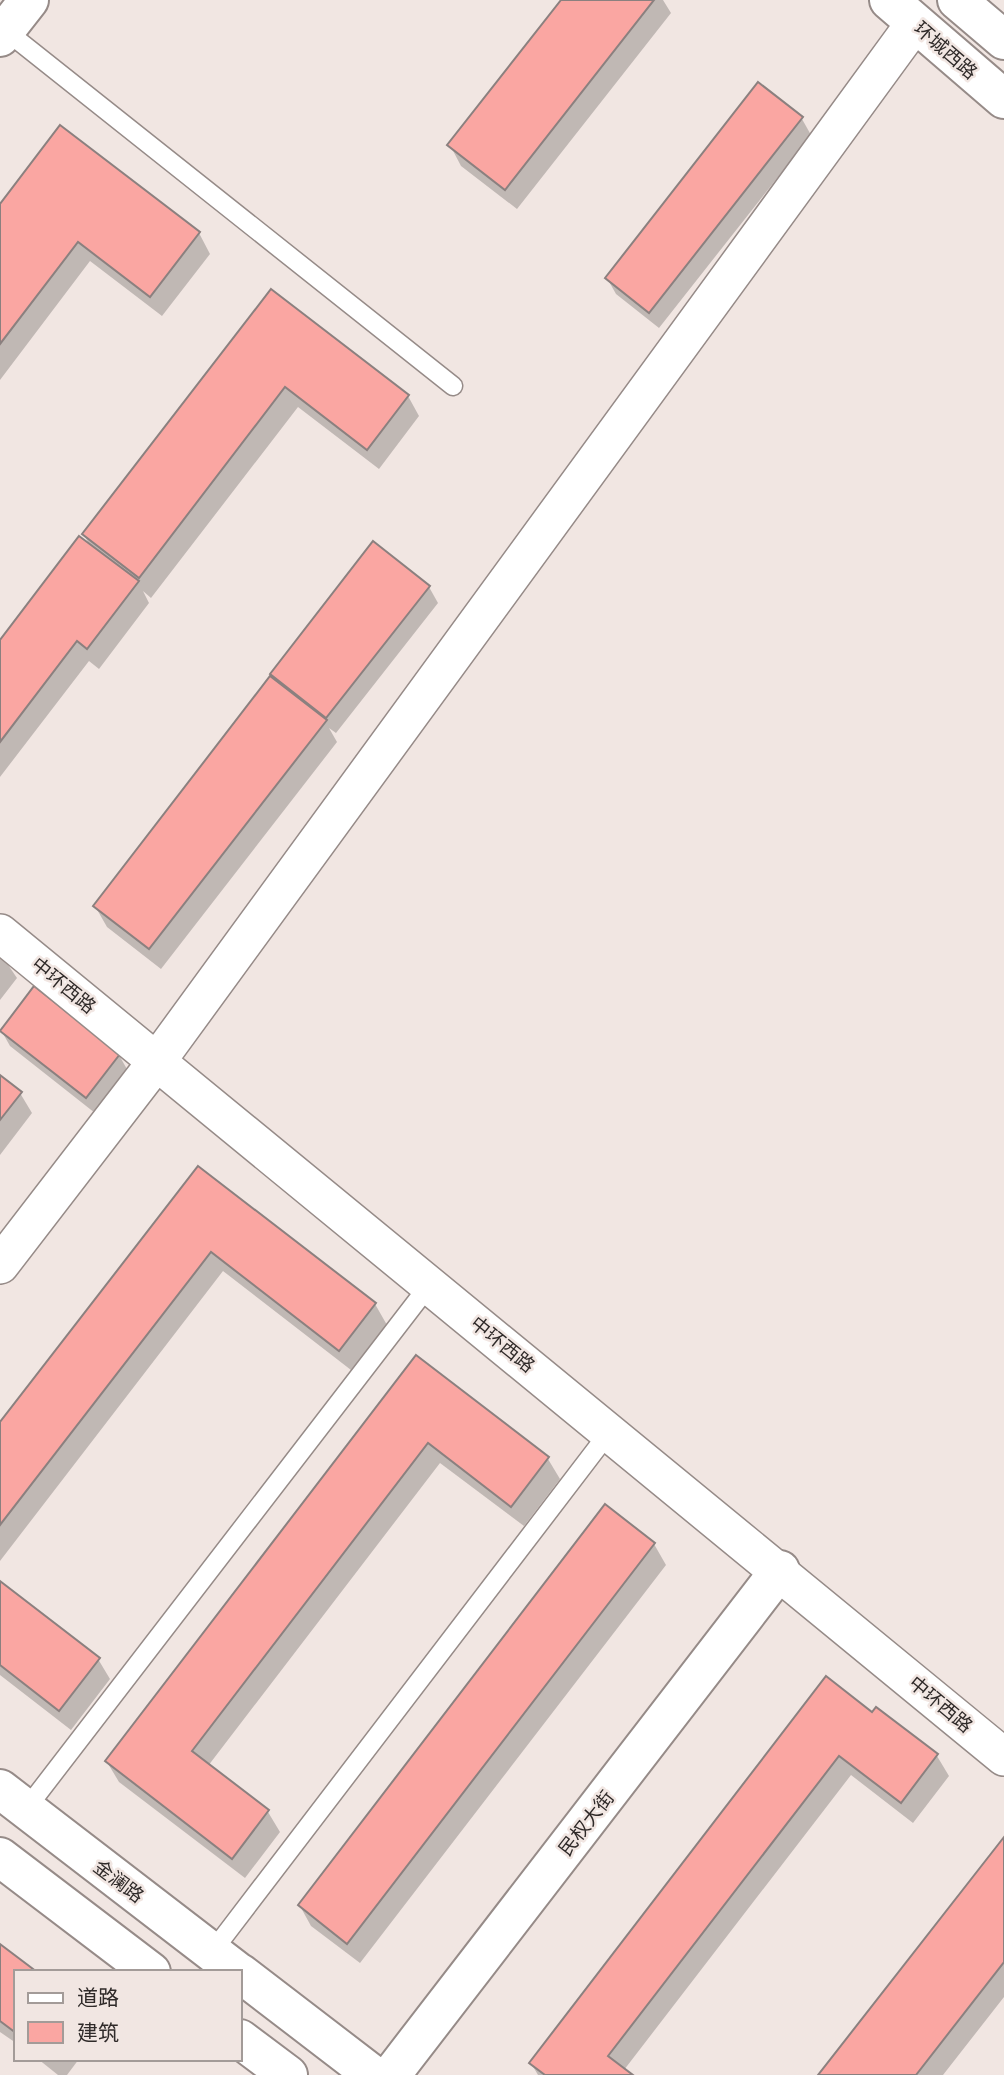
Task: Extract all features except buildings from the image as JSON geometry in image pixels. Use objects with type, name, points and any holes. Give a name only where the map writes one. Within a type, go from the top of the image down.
[{"type":"street","points":[[2,34],[29,0]]},
{"type":"street","points":[[957,0],[1004,40]]},
{"type":"street","points":[[0,1265],[157,1061],[902,11]]},
{"type":"street","name":"环城西路","points":[[902,11],[1004,99]]},
{"type":"street","name":"中环西路","points":[[0,933],[780,1570],[1004,1757]]},
{"type":"street","name":"民权大街","points":[[391,2075],[780,1570]]},
{"type":"street","name":"金澜路","points":[[13,1799],[230,1965]]},
{"type":"street","points":[[0,1857],[148,1970]]},
{"type":"street","name":"金澜路","points":[[242,1974],[373,2075]]},
{"type":"street","points":[[242,2040],[288,2075]]},
{"type":"lane","points":[[2,34],[453,386]]},
{"type":"lane","points":[[13,1799],[430,1284]]},
{"type":"lane","points":[[230,1965],[610,1431]]}]
